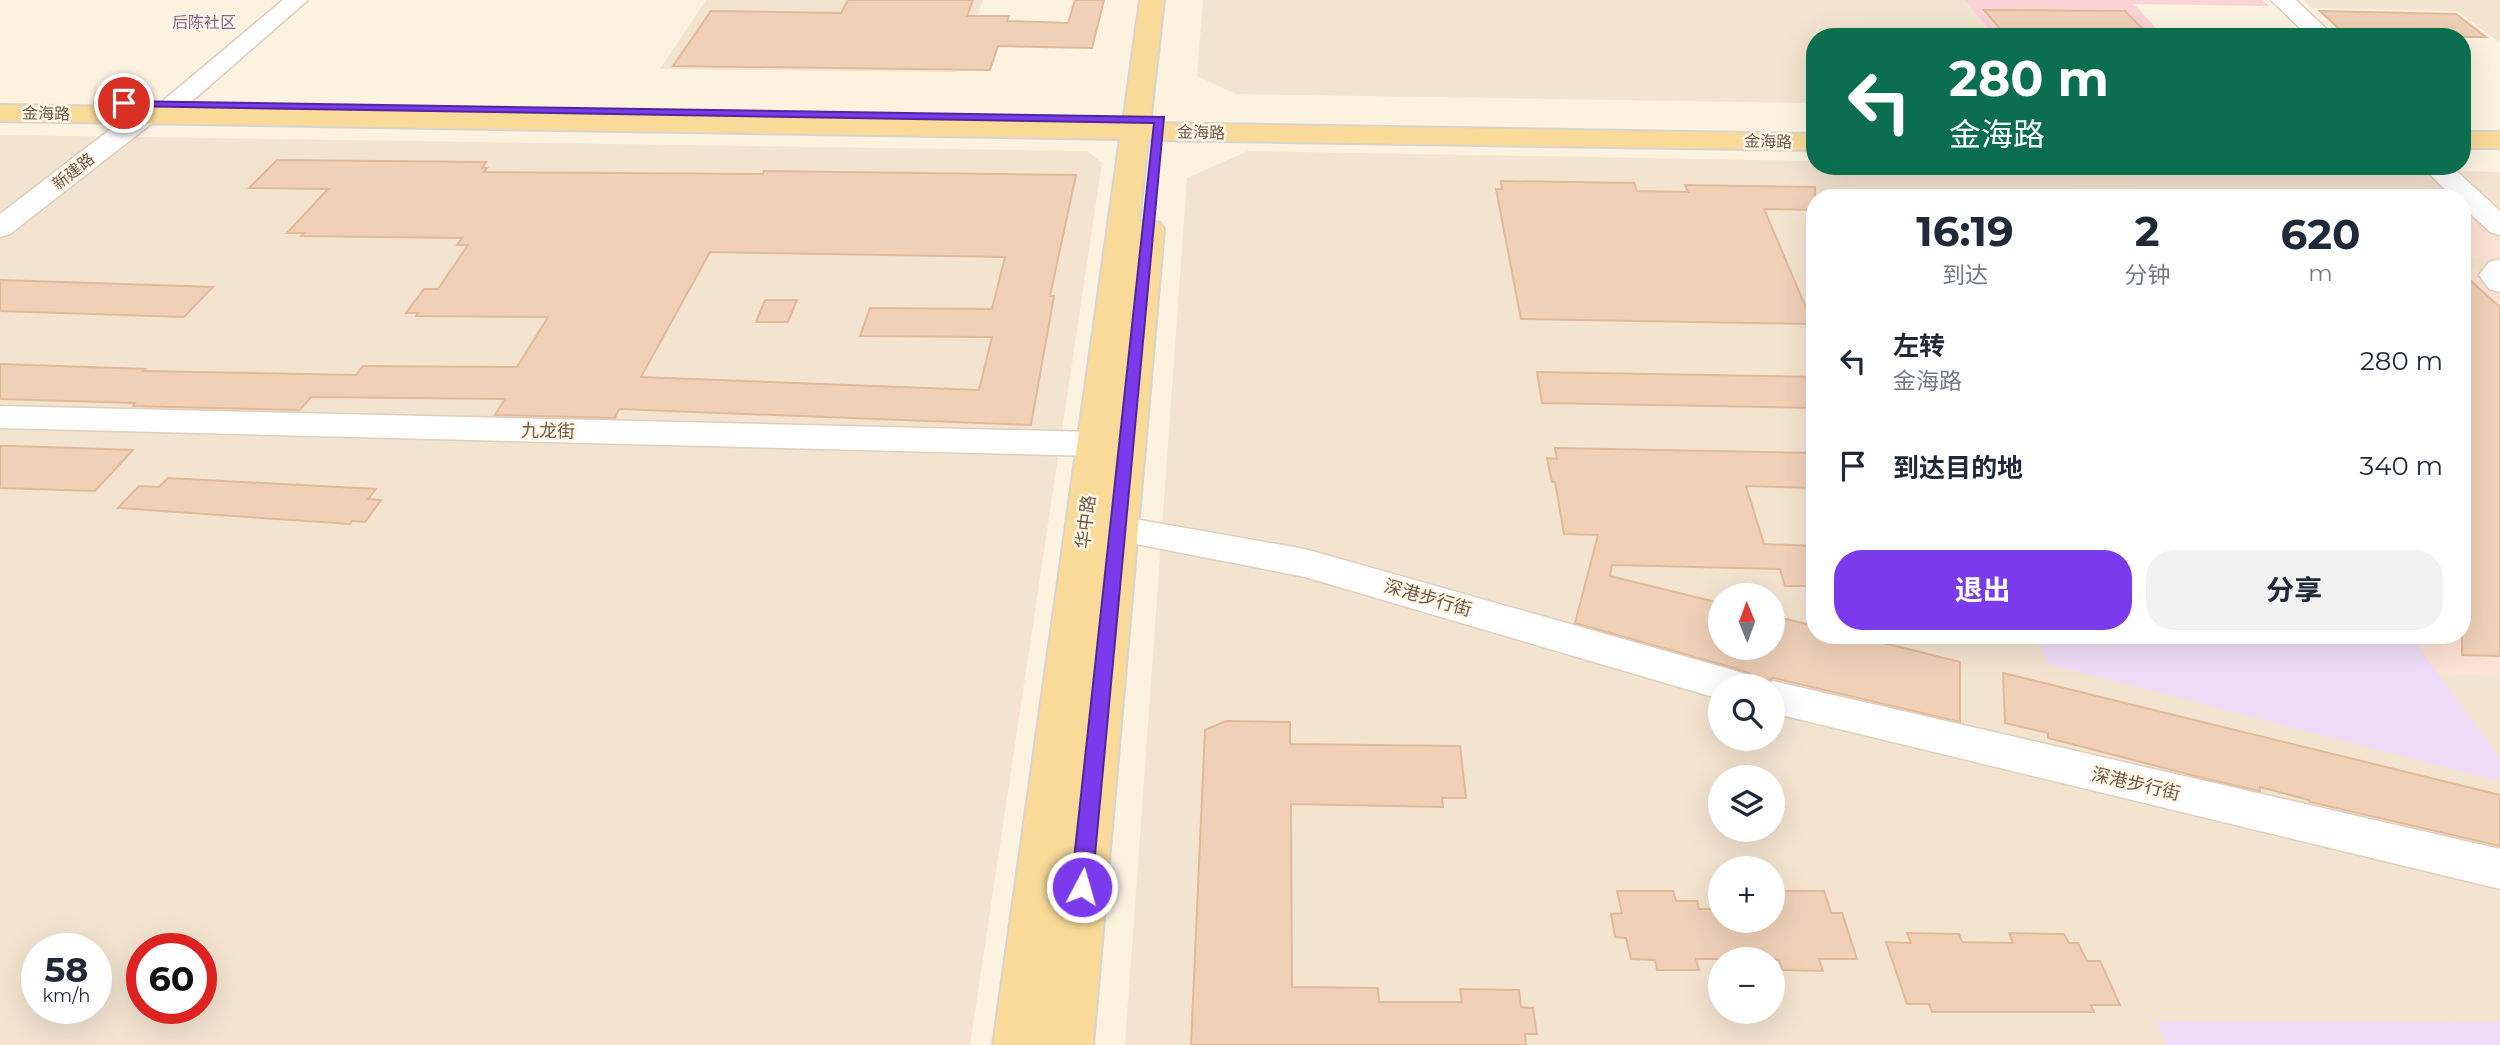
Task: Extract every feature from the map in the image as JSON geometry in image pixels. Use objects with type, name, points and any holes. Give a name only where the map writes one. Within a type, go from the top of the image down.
[{"type":"main road","name":"华中路","points":[[1066,1045],[1118,529],[1148,125],[1152,0]]},
{"type":"main road","name":"华中路","points":[[1020,1045],[1096,444],[1148,125],[1172,0]]},
{"type":"main road","name":"金海路","points":[[0,101],[1806,142]]},
{"type":"main road","name":"金海路","points":[[0,113],[1806,130]]},
{"type":"main road","points":[[2471,140],[2500,140]]},
{"type":"main road","points":[[2471,152],[2500,152]]},
{"type":"street","points":[[174,104],[297,0]]},
{"type":"street","points":[[2282,0],[2313,28]]},
{"type":"street","name":"新建路","points":[[0,228],[146,115]]},
{"type":"street","points":[[2445,175],[2460,189]]},
{"type":"street","points":[[2471,199],[2500,226]]},
{"type":"street","points":[[2500,268],[2494,275],[2500,283]]},
{"type":"street","name":"九龙街","points":[[0,417],[1096,444]]},
{"type":"street","name":"深港步行街","points":[[1118,529],[1305,563],[1708,679]]},
{"type":"street","name":"深港步行街","points":[[1785,700],[2500,869]]},
{"type":"shaded area","points":[[706,0],[983,0],[956,72],[660,69]]},
{"type":"shaded area","points":[[1203,0],[1965,0],[1987,28],[1806,28],[1806,103],[1236,94],[1197,76]]},
{"type":"shaded area","points":[[1965,0],[2262,0],[2269,6],[2134,4],[2156,28],[1987,28]]},
{"type":"shaded area","points":[[2303,0],[2500,0],[2500,43],[2457,11],[2312,8]]},
{"type":"shaded area","points":[[0,135],[1087,151],[1102,163],[970,1045],[0,1045]]},
{"type":"shaded area","points":[[1248,151],[1806,161],[1806,175],[2471,175],[2471,172],[2500,172],[2500,1045],[1125,1045],[1187,178]]},
{"type":"shaded area","points":[[2082,188],[2154,189],[2083,189]]},
{"type":"shaded area","points":[[2471,219],[2500,244],[2500,258],[2471,259]]},
{"type":"shaded area","points":[[2471,266],[2500,294],[2500,675],[2439,674],[2417,644],[2471,644]]},
{"type":"shaded area","points":[[2038,644],[2417,644],[2500,758],[2500,778],[2494,780],[2048,664]]},
{"type":"shaded area","points":[[2156,1021],[2500,1022],[2500,1045],[2167,1045]]},
{"type":"building","points":[[848,0],[973,0],[967,16],[1009,16],[1007,21],[1068,23],[1075,0],[1104,0],[1092,48],[998,46],[990,70],[673,66],[711,11],[841,13]]},
{"type":"building","points":[[1984,10],[2125,11],[2142,28],[2000,28]]},
{"type":"building","points":[[2320,11],[2456,14],[2486,37],[2471,37],[2471,28],[2338,28]]},
{"type":"building","points":[[277,160],[486,162],[482,168],[487,168],[484,172],[763,174],[764,171],[1076,175],[1050,296],[1054,296],[1031,425],[619,409],[615,418],[495,415],[505,399],[311,397],[300,410],[133,406],[135,403],[0,399],[0,364],[145,369],[143,371],[356,375],[363,366],[517,367],[548,317],[416,316],[418,313],[406,313],[424,289],[438,289],[468,245],[457,245],[462,238],[301,236],[304,233],[287,233],[328,189],[249,188]],"holes":[[[710,252],[1005,257],[992,309],[870,308],[860,336],[992,337],[979,390],[641,377]]]},
{"type":"building","points":[[1501,181],[1634,183],[1637,191],[1688,192],[1685,185],[1815,187],[1806,189],[1806,210],[1764,209],[1806,308],[1806,324],[1521,319],[1496,189],[1502,189]]},
{"type":"building","points":[[0,280],[213,287],[184,317],[0,311]]},
{"type":"building","points":[[2471,281],[2500,307],[2500,656],[2462,655],[2462,644],[2471,644]]},
{"type":"building","points":[[765,300],[797,300],[788,322],[756,322]]},
{"type":"building","points":[[1537,372],[1806,377],[1806,408],[1542,403]]},
{"type":"building","points":[[0,446],[133,450],[95,491],[0,488]]},
{"type":"building","points":[[1555,448],[1806,453],[1806,488],[1746,486],[1764,544],[1806,546],[1806,586],[1785,586],[1780,569],[1612,565],[1610,576],[1708,600],[1708,660],[1785,660],[1785,619],[1806,624],[1806,644],[1888,644],[1960,662],[1960,722],[1785,681],[1785,674],[1750,674],[1575,623],[1598,535],[1564,534],[1555,482],[1552,482],[1547,458],[1557,459]]},
{"type":"building","points":[[168,478],[376,489],[368,499],[381,500],[365,522],[352,521],[350,524],[118,508],[139,486],[159,487]]},
{"type":"building","points":[[2003,673],[2500,795],[2500,846],[2310,802],[2260,787],[2260,791],[2207,779],[2048,738],[2048,733],[2005,723]]},
{"type":"building","points":[[1226,721],[1290,722],[1290,744],[1460,746],[1466,798],[1442,798],[1443,807],[1291,804],[1292,987],[1378,988],[1379,1002],[1462,1002],[1460,989],[1519,990],[1521,1007],[1533,1008],[1537,1034],[1525,1034],[1526,1045],[1191,1045],[1205,730]]},
{"type":"building","points":[[1617,891],[1673,891],[1676,901],[1697,901],[1699,909],[1708,909],[1708,933],[1785,933],[1785,891],[1824,891],[1831,913],[1842,913],[1857,959],[1819,959],[1823,971],[1785,970],[1785,947],[1708,947],[1708,959],[1696,959],[1699,970],[1657,970],[1655,960],[1631,959],[1626,938],[1615,937],[1611,914],[1622,913]]},
{"type":"building","points":[[1907,933],[1959,934],[1962,942],[2013,943],[2009,933],[2064,934],[2069,943],[2078,943],[2087,961],[2100,961],[2120,1005],[2091,1005],[2094,1012],[1932,1012],[1929,1004],[1907,1004],[1886,942],[1911,943]]},
{"type":"district","name":"后陈社区","points":[[204,22]]},
{"type":"route","points":[[124,103],[1160,119],[1082,887]]}]
